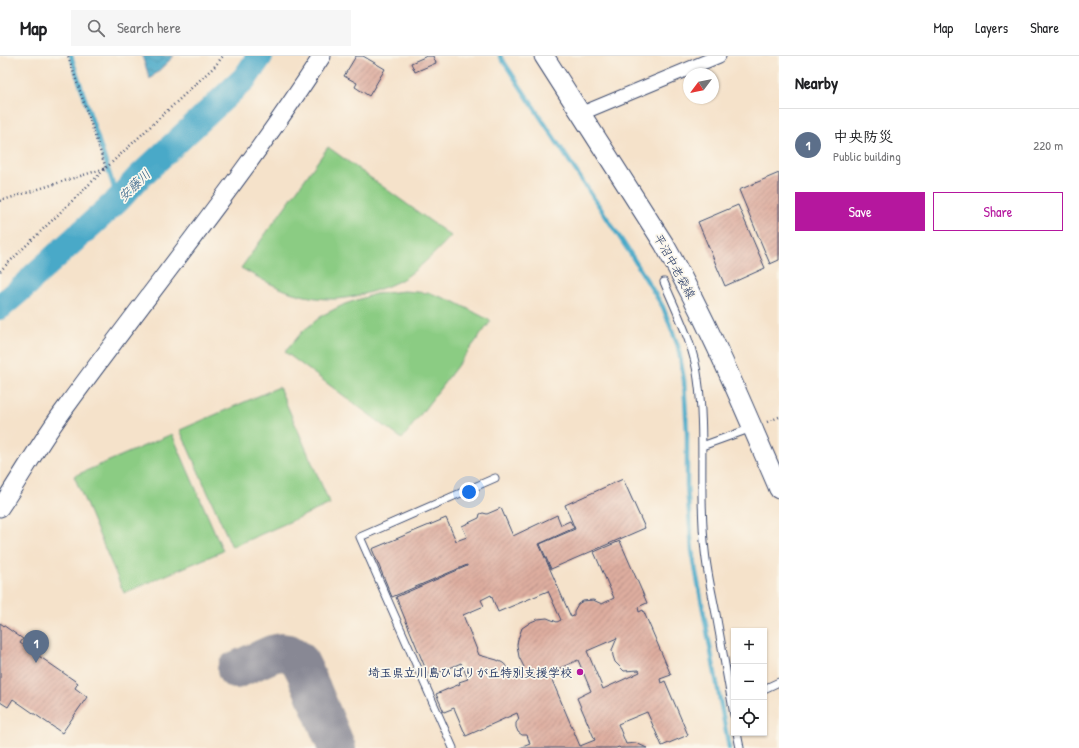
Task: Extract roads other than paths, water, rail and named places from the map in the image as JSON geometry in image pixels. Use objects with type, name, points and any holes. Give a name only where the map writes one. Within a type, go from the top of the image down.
[{"type":"main road","name":"平沼中老袋線","points":[[544,56],[664,244],[681,274],[713,338],[779,489]]},
{"type":"street","points":[[0,508],[65,408],[219,204],[303,86],[322,56]]},
{"type":"street","points":[[580,114],[719,56]]},
{"type":"lane","points":[[664,282],[687,336],[698,379],[702,446],[702,507],[705,551],[733,700]]},
{"type":"lane","points":[[702,446],[752,428]]},
{"type":"lane","points":[[453,748],[360,537],[495,478]]},
{"type":"lane","points":[[767,688],[779,682]]},
{"type":"lane","points":[[738,736],[740,748]]},
{"type":"water","points":[[142,56],[174,56],[150,79]]},
{"type":"waterway","points":[[71,56],[118,200]]},
{"type":"waterway","name":"安藤川","points":[[0,307],[118,200],[138,178],[245,78],[260,56]]},
{"type":"waterway","points":[[500,56],[630,253],[663,307],[678,346],[684,380],[687,433],[687,486],[692,551],[729,748]]},
{"type":"place","name":"中央防災","points":[[36,663]]},
{"type":"place","name":"埼玉県立川島ひばりが丘特別支援学校","points":[[580,672]]}]
